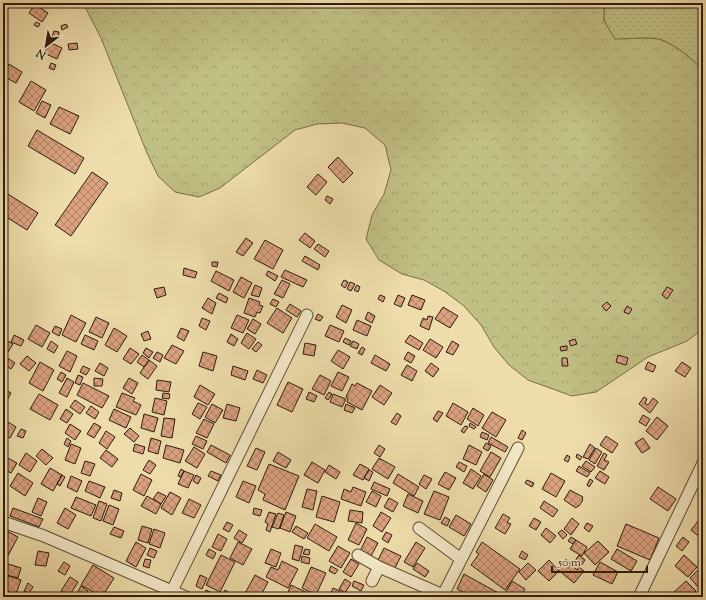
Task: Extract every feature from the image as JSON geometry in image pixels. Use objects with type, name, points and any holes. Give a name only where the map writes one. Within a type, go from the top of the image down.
[{"type":"street","points":[[171,594],[307,315]]},
{"type":"street","points":[[358,555],[379,567],[442,596],[518,448]]},
{"type":"street","points":[[639,597],[703,463]]},
{"type":"street","points":[[3,522],[44,536],[171,594],[186,597]]},
{"type":"street","points":[[419,528],[461,559]]},
{"type":"street","points":[[372,581],[379,567]]},
{"type":"green space","points":[[83,3],[604,3],[604,21],[615,39],[647,38],[658,39],[669,43],[695,62],[703,71],[703,329],[687,341],[648,357],[596,392],[572,396],[528,380],[509,365],[494,347],[481,325],[464,306],[444,291],[424,280],[402,274],[379,260],[366,239],[372,215],[384,194],[391,170],[385,145],[365,128],[342,123],[317,124],[295,130],[220,188],[199,197],[175,192],[158,176],[147,153],[101,38]]},
{"type":"green space","points":[[604,3],[703,3],[703,71],[695,62],[682,52],[669,43],[658,39],[636,38],[615,40],[604,21]]},
{"type":"building","points":[[35,4],[48,13],[42,22],[29,13]]},
{"type":"building","points":[[36,22],[40,24],[38,27],[34,25]]},
{"type":"building","points":[[66,24],[68,27],[62,30],[61,26]]},
{"type":"building","points":[[54,31],[59,32],[58,38],[52,37]]},
{"type":"building","points":[[49,42],[62,48],[57,59],[44,53]]},
{"type":"building","points":[[77,43],[78,49],[69,50],[68,44]]},
{"type":"building","points":[[51,63],[56,65],[54,70],[49,68]]},
{"type":"building","points":[[9,64],[22,72],[16,83],[3,76]]},
{"type":"building","points":[[31,81],[46,90],[34,111],[19,102]]},
{"type":"building","points":[[42,101],[51,105],[45,118],[36,113]]},
{"type":"building","points":[[59,107],[79,116],[70,134],[50,124]]},
{"type":"building","points":[[37,130],[84,158],[75,174],[28,146]]},
{"type":"building","points":[[338,157],[353,173],[343,183],[328,167]]},
{"type":"building","points":[[92,172],[108,183],[71,236],[55,225]]},
{"type":"building","points":[[318,174],[327,182],[316,195],[307,187]]},
{"type":"building","points":[[3,191],[38,213],[27,230],[3,215]]},
{"type":"building","points":[[327,196],[333,199],[330,204],[325,200]]},
{"type":"building","points":[[305,233],[315,241],[310,248],[299,240]]},
{"type":"building","points":[[246,238],[253,243],[243,256],[236,252]]},
{"type":"building","points":[[265,240],[283,250],[273,269],[254,259]]},
{"type":"building","points":[[318,244],[329,251],[325,257],[314,249]]},
{"type":"building","points":[[305,256],[320,265],[318,270],[302,261]]},
{"type":"building","points":[[212,262],[218,262],[217,267],[212,266]]},
{"type":"building","points":[[184,268],[197,272],[195,278],[183,275]]},
{"type":"building","points":[[285,270],[307,280],[303,287],[281,277]]},
{"type":"building","points":[[216,271],[234,280],[229,291],[211,281]]},
{"type":"building","points":[[268,271],[278,276],[275,281],[266,275]]},
{"type":"building","points":[[241,277],[252,283],[244,298],[233,292]]},
{"type":"building","points":[[282,280],[290,284],[283,298],[274,294]]},
{"type":"building","points":[[344,280],[348,282],[345,288],[341,285]]},
{"type":"building","points":[[350,282],[355,284],[351,291],[347,289]]},
{"type":"building","points":[[255,285],[262,288],[259,297],[251,295]]},
{"type":"building","points":[[357,285],[360,287],[358,292],[354,290]]},
{"type":"building","points":[[164,287],[166,295],[157,298],[154,289]]},
{"type":"building","points":[[667,287],[673,290],[667,299],[662,295]]},
{"type":"building","points":[[219,293],[228,298],[226,303],[216,298]]},
{"type":"building","points":[[380,295],[385,297],[383,302],[378,299]]},
{"type":"building","points":[[398,295],[405,298],[401,307],[394,304]]},
{"type":"building","points":[[412,295],[425,300],[421,310],[408,305]]},
{"type":"building","points":[[208,298],[216,303],[212,314],[202,308]]},
{"type":"building","points":[[249,298],[260,302],[259,305],[263,306],[260,313],[257,312],[255,317],[244,313]]},
{"type":"building","points":[[273,299],[279,302],[276,307],[270,304]]},
{"type":"building","points":[[607,302],[611,306],[606,311],[602,306]]},
{"type":"building","points":[[290,304],[301,311],[297,317],[286,310]]},
{"type":"building","points":[[342,305],[352,310],[346,323],[336,317]]},
{"type":"building","points":[[627,306],[632,309],[629,314],[624,312]]},
{"type":"building","points":[[443,307],[458,316],[450,328],[435,319]]},
{"type":"building","points":[[277,308],[292,318],[283,333],[267,323]]},
{"type":"building","points":[[368,312],[375,316],[372,323],[365,319]]},
{"type":"building","points":[[318,314],[323,317],[320,321],[315,319]]},
{"type":"building","points":[[71,315],[86,323],[76,342],[62,335]]},
{"type":"building","points":[[237,315],[249,320],[243,333],[231,328]]},
{"type":"building","points":[[428,316],[433,317],[429,330],[420,326],[423,318],[427,320]]},
{"type":"building","points":[[96,317],[109,323],[102,338],[89,332]]},
{"type":"building","points":[[202,318],[210,321],[206,330],[199,326]]},
{"type":"building","points":[[253,319],[261,324],[255,334],[247,329]]},
{"type":"building","points":[[357,320],[371,326],[367,336],[353,330]]},
{"type":"building","points":[[36,325],[50,333],[42,347],[28,339]]},
{"type":"building","points":[[330,325],[344,331],[339,342],[325,336]]},
{"type":"building","points":[[55,326],[62,329],[59,336],[52,332]]},
{"type":"building","points":[[114,328],[127,336],[117,352],[105,345]]},
{"type":"building","points":[[181,328],[189,331],[184,341],[177,337]]},
{"type":"building","points":[[148,331],[151,339],[144,341],[141,334]]},
{"type":"building","points":[[247,333],[256,339],[249,349],[241,343]]},
{"type":"building","points":[[231,334],[238,339],[234,346],[227,342]]},
{"type":"building","points":[[14,335],[24,340],[21,346],[11,342]]},
{"type":"building","points":[[85,335],[98,341],[94,350],[81,344]]},
{"type":"building","points":[[410,335],[423,343],[419,350],[405,342]]},
{"type":"building","points":[[345,338],[351,341],[349,345],[343,342]]},
{"type":"building","points":[[430,339],[443,347],[436,358],[423,350]]},
{"type":"building","points":[[575,339],[577,344],[571,346],[569,341]]},
{"type":"building","points":[[8,341],[13,344],[8,352],[3,349]]},
{"type":"building","points":[[51,341],[58,346],[54,353],[47,349]]},
{"type":"building","points":[[353,341],[359,344],[357,349],[350,346]]},
{"type":"building","points":[[452,341],[459,345],[453,355],[446,352]]},
{"type":"building","points":[[258,342],[262,345],[256,352],[252,349]]},
{"type":"building","points":[[305,343],[316,345],[314,356],[303,354]]},
{"type":"building","points":[[172,345],[184,351],[176,364],[164,358]]},
{"type":"building","points":[[567,346],[567,350],[561,351],[560,347]]},
{"type":"building","points":[[362,347],[365,349],[362,355],[358,353]]},
{"type":"building","points":[[130,348],[139,354],[131,364],[123,359]]},
{"type":"building","points":[[146,348],[153,352],[149,358],[143,353]]},
{"type":"building","points":[[338,350],[350,357],[343,369],[331,361]]},
{"type":"building","points":[[67,351],[77,356],[70,372],[59,366]]},
{"type":"building","points":[[157,352],[163,355],[160,362],[153,358]]},
{"type":"building","points":[[203,352],[217,356],[213,371],[199,366]]},
{"type":"building","points":[[408,352],[415,356],[411,363],[404,359]]},
{"type":"building","points":[[142,355],[149,360],[144,367],[137,362]]},
{"type":"building","points":[[375,355],[390,364],[386,371],[371,363]]},
{"type":"building","points":[[618,355],[628,358],[626,365],[616,362]]},
{"type":"building","points":[[27,356],[36,363],[29,371],[20,364]]},
{"type":"building","points":[[6,357],[15,363],[11,369],[3,364]]},
{"type":"building","points":[[562,358],[567,358],[568,366],[562,366]]},
{"type":"building","points":[[149,360],[157,366],[148,379],[140,373]]},
{"type":"building","points":[[40,362],[54,370],[43,391],[29,383]]},
{"type":"building","points":[[648,362],[656,366],[653,372],[645,369]]},
{"type":"building","points":[[682,362],[691,368],[685,377],[675,371]]},
{"type":"building","points":[[100,363],[108,368],[104,376],[95,371]]},
{"type":"building","points":[[431,363],[439,369],[433,377],[425,371]]},
{"type":"building","points":[[407,365],[417,371],[412,381],[401,375]]},
{"type":"building","points":[[83,366],[90,369],[86,375],[80,372]]},
{"type":"building","points":[[233,366],[248,371],[245,380],[231,375]]},
{"type":"building","points":[[257,370],[267,375],[263,383],[253,379]]},
{"type":"building","points":[[61,372],[66,375],[62,382],[57,379]]},
{"type":"building","points":[[338,372],[349,377],[342,391],[331,386]]},
{"type":"building","points":[[78,375],[83,377],[80,385],[75,383]]},
{"type":"building","points":[[320,375],[331,381],[324,395],[312,389]]},
{"type":"building","points":[[67,378],[74,382],[67,397],[59,393]]},
{"type":"building","points":[[94,378],[103,379],[102,386],[94,386]]},
{"type":"building","points":[[129,378],[138,383],[132,394],[123,388]]},
{"type":"building","points":[[157,380],[171,382],[169,392],[156,390]]},
{"type":"building","points":[[288,382],[303,389],[292,412],[277,405]]},
{"type":"building","points":[[83,383],[109,396],[102,408],[77,395]]},
{"type":"building","points":[[357,383],[372,391],[362,410],[347,402],[348,398],[346,397],[352,384],[355,386]]},
{"type":"building","points":[[200,385],[215,394],[208,405],[194,397]]},
{"type":"building","points":[[380,385],[392,393],[384,405],[372,397]]},
{"type":"building","points":[[4,389],[11,393],[5,404],[3,403]]},
{"type":"building","points":[[309,392],[317,396],[314,402],[306,399]]},
{"type":"building","points":[[329,392],[332,394],[328,400],[325,398]]},
{"type":"building","points":[[122,393],[135,398],[133,401],[141,405],[136,415],[116,407]]},
{"type":"building","points":[[163,393],[170,394],[169,399],[162,398]]},
{"type":"building","points":[[39,394],[58,405],[50,420],[30,409]]},
{"type":"building","points":[[333,394],[346,399],[342,407],[330,402]]},
{"type":"building","points":[[644,397],[647,399],[645,403],[648,405],[653,398],[658,402],[650,413],[639,404]]},
{"type":"building","points":[[155,398],[167,401],[164,415],[152,412]]},
{"type":"building","points":[[75,400],[85,407],[80,414],[70,407]]},
{"type":"building","points":[[198,403],[207,407],[200,419],[192,414]]},
{"type":"building","points":[[453,403],[468,412],[461,425],[446,416]]},
{"type":"building","points":[[212,404],[223,410],[215,423],[205,417]]},
{"type":"building","points":[[227,404],[240,408],[236,421],[223,418]]},
{"type":"building","points":[[346,404],[355,408],[352,413],[344,410]]},
{"type":"building","points":[[91,406],[99,412],[95,419],[86,413]]},
{"type":"building","points":[[473,408],[484,415],[478,426],[467,419]]},
{"type":"building","points":[[66,409],[73,414],[67,423],[60,419]]},
{"type":"building","points":[[114,409],[131,417],[126,428],[109,420]]},
{"type":"building","points":[[438,411],[443,413],[437,422],[433,419]]},
{"type":"building","points":[[492,412],[506,420],[496,437],[482,428]]},
{"type":"building","points":[[397,413],[401,416],[396,425],[391,422]]},
{"type":"building","points":[[144,414],[158,418],[154,432],[141,428]]},
{"type":"building","points":[[643,415],[650,419],[646,426],[639,422]]},
{"type":"building","points":[[657,417],[668,426],[657,440],[646,431]]},
{"type":"building","points":[[164,418],[175,419],[172,438],[161,436]]},
{"type":"building","points":[[204,419],[214,424],[207,438],[196,433]]},
{"type":"building","points":[[8,422],[16,427],[10,438],[3,434]]},
{"type":"building","points":[[94,423],[101,427],[94,438],[87,434]]},
{"type":"building","points":[[470,423],[476,427],[474,429],[469,426]]},
{"type":"building","points":[[70,424],[81,431],[75,440],[65,433]]},
{"type":"building","points":[[465,426],[468,427],[464,433],[461,431]]},
{"type":"building","points":[[130,428],[139,436],[134,442],[124,434]]},
{"type":"building","points":[[21,429],[26,431],[23,438],[17,436]]},
{"type":"building","points":[[522,430],[526,433],[522,440],[518,438]]},
{"type":"building","points":[[106,431],[115,437],[107,449],[99,443]]},
{"type":"building","points":[[482,432],[489,435],[487,440],[480,437]]},
{"type":"building","points":[[196,436],[207,441],[203,449],[192,444]]},
{"type":"building","points":[[606,436],[618,444],[612,453],[600,445]]},
{"type":"building","points":[[491,437],[508,447],[505,452],[488,443]]},
{"type":"building","points":[[67,438],[71,441],[68,447],[64,444]]},
{"type":"building","points":[[151,438],[161,441],[158,454],[148,451]]},
{"type":"building","points":[[643,438],[650,448],[642,453],[635,443]]},
{"type":"building","points":[[486,443],[491,446],[488,451],[483,448]]},
{"type":"building","points":[[71,444],[81,448],[75,464],[65,460]]},
{"type":"building","points":[[135,444],[145,447],[143,454],[133,451]]},
{"type":"building","points":[[590,444],[595,448],[588,459],[583,457]]},
{"type":"building","points":[[166,445],[184,450],[180,463],[163,458]]},
{"type":"building","points":[[211,445],[230,455],[226,463],[207,452]]},
{"type":"building","points":[[379,445],[385,449],[380,457],[374,453]]},
{"type":"building","points":[[469,445],[482,452],[476,465],[463,459]]},
{"type":"building","points":[[194,447],[205,454],[197,468],[185,461]]},
{"type":"building","points":[[256,448],[265,452],[257,470],[247,466]]},
{"type":"building","points":[[596,448],[602,452],[595,464],[589,460]]},
{"type":"building","points":[[42,449],[53,458],[46,465],[36,456]]},
{"type":"building","points":[[106,450],[118,459],[112,467],[100,458]]},
{"type":"building","points":[[278,452],[291,460],[286,468],[273,461]]},
{"type":"building","points":[[491,452],[501,458],[490,477],[480,471]]},
{"type":"building","points":[[26,453],[37,461],[30,472],[19,465]]},
{"type":"building","points":[[604,453],[607,455],[604,460],[609,462],[604,470],[597,466]]},
{"type":"building","points":[[577,454],[582,457],[580,460],[576,457]]},
{"type":"building","points":[[567,455],[570,457],[568,462],[564,460]]},
{"type":"building","points":[[4,456],[17,463],[11,473],[3,469]]},
{"type":"building","points":[[379,458],[395,467],[388,479],[372,469]]},
{"type":"building","points":[[149,460],[156,465],[150,474],[143,470]]},
{"type":"building","points":[[85,461],[95,464],[90,476],[81,473]]},
{"type":"building","points":[[586,461],[595,467],[591,472],[582,466]]},
{"type":"building","points":[[312,462],[325,470],[318,483],[304,475]]},
{"type":"building","points":[[459,462],[467,466],[464,472],[456,467]]},
{"type":"building","points":[[269,464],[299,476],[285,510],[263,500],[265,494],[258,490]]},
{"type":"building","points":[[360,464],[369,469],[363,480],[353,475]]},
{"type":"building","points":[[329,465],[340,472],[336,479],[325,472]]},
{"type":"building","points":[[579,466],[590,473],[587,477],[576,471]]},
{"type":"building","points":[[50,468],[62,475],[53,491],[41,484]]},
{"type":"building","points":[[181,469],[184,471],[181,477],[178,476]]},
{"type":"building","points":[[471,469],[481,476],[473,489],[463,483]]},
{"type":"building","points":[[369,470],[373,472],[369,481],[364,478]]},
{"type":"building","points":[[184,471],[194,475],[188,488],[178,484]]},
{"type":"building","points":[[211,471],[221,475],[218,481],[208,476]]},
{"type":"building","points":[[600,471],[609,477],[605,484],[595,478]]},
{"type":"building","points":[[445,472],[456,478],[449,490],[438,484]]},
{"type":"building","points":[[18,473],[33,483],[25,496],[10,486]]},
{"type":"building","points":[[551,473],[565,481],[556,497],[542,489]]},
{"type":"building","points":[[141,474],[152,480],[144,496],[133,490]]},
{"type":"building","points":[[398,474],[419,487],[414,496],[393,483]]},
{"type":"building","points":[[484,474],[493,480],[486,492],[477,486]]},
{"type":"building","points":[[62,475],[65,477],[60,486],[57,484]]},
{"type":"building","points":[[196,475],[201,478],[198,484],[193,481]]},
{"type":"building","points":[[424,475],[432,479],[426,489],[419,484]]},
{"type":"building","points":[[71,476],[82,481],[77,492],[67,487]]},
{"type":"building","points":[[590,479],[593,481],[589,487],[587,485]]},
{"type":"building","points":[[527,480],[534,483],[532,487],[525,483]]},
{"type":"building","points":[[89,481],[105,487],[100,498],[85,491]]},
{"type":"building","points":[[243,481],[256,486],[249,503],[236,497]]},
{"type":"building","points":[[374,482],[390,489],[387,496],[371,489]]},
{"type":"building","points":[[353,487],[366,492],[361,506],[341,499],[344,489],[351,492]]},
{"type":"building","points":[[658,487],[676,499],[668,511],[650,499]]},
{"type":"building","points":[[307,489],[317,491],[313,510],[302,507]]},
{"type":"building","points":[[114,490],[122,493],[120,501],[111,498]]},
{"type":"building","points":[[570,490],[583,497],[583,500],[576,508],[564,500]]},
{"type":"building","points":[[372,491],[381,496],[376,507],[366,502]]},
{"type":"building","points":[[434,491],[449,497],[440,520],[424,514]]},
{"type":"building","points":[[158,492],[166,496],[161,504],[153,499]]},
{"type":"building","points":[[170,492],[181,498],[172,515],[161,508]]},
{"type":"building","points":[[408,494],[423,501],[418,513],[403,506]]},
{"type":"building","points":[[147,496],[161,504],[156,514],[141,506]]},
{"type":"building","points":[[322,496],[340,502],[334,522],[316,517]]},
{"type":"building","points":[[76,497],[96,505],[91,516],[71,508]]},
{"type":"building","points":[[38,498],[47,502],[41,516],[32,512]]},
{"type":"building","points":[[389,498],[398,503],[393,512],[384,507]]},
{"type":"building","points":[[189,499],[201,505],[194,518],[182,513]]},
{"type":"building","points":[[99,501],[107,504],[101,521],[93,518]]},
{"type":"building","points":[[544,501],[558,510],[553,517],[540,508]]},
{"type":"building","points":[[109,505],[119,509],[113,525],[103,521]]},
{"type":"building","points":[[13,508],[43,519],[39,527],[10,516]]},
{"type":"building","points":[[65,508],[76,515],[68,529],[57,523]]},
{"type":"building","points":[[254,508],[262,510],[260,516],[253,514]]},
{"type":"building","points":[[350,510],[363,512],[362,523],[348,521]]},
{"type":"building","points":[[269,512],[276,514],[270,532],[266,530],[268,524],[265,522]]},
{"type":"building","points":[[286,512],[296,516],[290,532],[280,528]]},
{"type":"building","points":[[381,512],[391,518],[382,532],[373,526]]},
{"type":"building","points":[[278,513],[284,515],[279,529],[272,527]]},
{"type":"building","points":[[503,514],[510,518],[507,522],[511,524],[505,534],[495,528]]},
{"type":"building","points":[[456,515],[471,524],[464,536],[449,527]]},
{"type":"building","points":[[703,515],[703,537],[701,538],[691,530]]},
{"type":"building","points":[[445,517],[450,520],[447,526],[441,523]]},
{"type":"building","points":[[534,518],[541,522],[536,530],[529,526]]},
{"type":"building","points":[[572,518],[579,524],[571,535],[564,529]]},
{"type":"building","points":[[227,522],[233,525],[229,532],[223,529]]},
{"type":"building","points":[[356,523],[367,529],[359,545],[348,540]]},
{"type":"building","points":[[587,523],[593,526],[589,532],[584,528]]},
{"type":"building","points":[[315,524],[337,537],[329,551],[307,538]]},
{"type":"building","points":[[626,524],[659,538],[650,560],[617,546]]},
{"type":"building","points":[[142,526],[152,529],[148,543],[138,540]]},
{"type":"building","points":[[296,526],[308,533],[304,539],[292,532]]},
{"type":"building","points":[[114,527],[124,531],[121,538],[110,534]]},
{"type":"building","points":[[546,528],[556,536],[550,543],[541,535]]},
{"type":"building","points":[[3,529],[18,537],[5,561],[3,560]]},
{"type":"building","points":[[154,529],[165,533],[160,548],[149,544]]},
{"type":"building","points":[[239,530],[247,535],[242,543],[234,538]]},
{"type":"building","points":[[562,530],[567,535],[563,539],[558,533]]},
{"type":"building","points":[[386,532],[392,535],[388,543],[382,539]]},
{"type":"building","points":[[218,534],[227,539],[221,551],[212,547]]},
{"type":"building","points":[[367,537],[378,543],[371,556],[360,551]]},
{"type":"building","points":[[571,537],[576,540],[573,544],[568,541]]},
{"type":"building","points":[[683,537],[689,542],[682,551],[676,546]]},
{"type":"building","points":[[576,540],[587,547],[582,556],[570,549]]},
{"type":"building","points":[[598,541],[609,552],[595,565],[584,553]]},
{"type":"building","points":[[136,542],[146,548],[136,567],[126,561]]},
{"type":"building","points":[[238,542],[252,549],[243,565],[230,558]]},
{"type":"building","points":[[416,542],[425,548],[413,567],[404,562]]},
{"type":"building","points":[[482,542],[520,569],[505,590],[471,565],[479,554],[476,552]]},
{"type":"building","points":[[295,545],[303,547],[299,561],[292,559]]},
{"type":"building","points":[[338,546],[350,553],[341,568],[329,561]]},
{"type":"building","points":[[150,548],[157,551],[154,558],[147,555]]},
{"type":"building","points":[[384,548],[401,556],[395,568],[378,560]]},
{"type":"building","points":[[209,549],[216,553],[213,559],[206,555]]},
{"type":"building","points":[[271,549],[281,553],[276,567],[265,563]]},
{"type":"building","points":[[305,549],[310,550],[309,555],[303,554]]},
{"type":"building","points":[[617,549],[637,561],[631,571],[611,559]]},
{"type":"building","points":[[38,551],[49,553],[46,566],[35,565]]},
{"type":"building","points":[[522,551],[528,555],[525,560],[519,557]]},
{"type":"building","points":[[221,555],[235,562],[220,592],[206,585]]},
{"type":"building","points":[[579,555],[585,560],[581,566],[575,561]]},
{"type":"building","points":[[684,555],[697,567],[688,577],[675,566]]},
{"type":"building","points":[[302,556],[310,558],[309,564],[301,562]]},
{"type":"building","points":[[145,559],[151,560],[149,568],[143,566]]},
{"type":"building","points":[[351,559],[359,564],[351,577],[343,572]]},
{"type":"building","points":[[566,559],[577,570],[579,567],[584,571],[574,583],[557,569]]},
{"type":"building","points":[[549,560],[559,571],[549,581],[538,571]]},
{"type":"building","points":[[282,561],[298,569],[288,588],[266,577],[271,567],[278,570]]},
{"type":"building","points":[[64,562],[70,566],[65,575],[58,571]]},
{"type":"building","points":[[600,562],[618,572],[612,584],[593,575]]},
{"type":"building","points":[[5,563],[21,568],[18,578],[3,574]]},
{"type":"building","points":[[417,563],[429,571],[425,577],[413,569]]},
{"type":"building","points":[[528,563],[536,570],[526,580],[519,572]]},
{"type":"building","points":[[93,565],[114,578],[102,597],[81,585]]},
{"type":"building","points":[[703,565],[703,587],[701,590],[690,578]]},
{"type":"building","points":[[331,566],[338,570],[335,574],[329,571]]},
{"type":"building","points":[[311,567],[326,573],[316,595],[302,588]]},
{"type":"building","points":[[3,574],[21,580],[16,594],[3,590]]},
{"type":"building","points":[[464,574],[502,595],[501,597],[472,597],[457,589]]},
{"type":"building","points":[[200,575],[207,578],[202,589],[196,586]]},
{"type":"building","points":[[255,575],[268,582],[260,597],[243,597]]},
{"type":"building","points":[[70,577],[78,582],[69,596],[61,591]]},
{"type":"building","points":[[345,579],[351,583],[345,593],[339,589]]},
{"type":"building","points":[[354,581],[364,585],[361,591],[352,586]]},
{"type":"building","points":[[512,581],[525,589],[520,597],[503,597]]},
{"type":"building","points":[[686,581],[696,591],[690,597],[675,597],[672,594]]},
{"type":"building","points":[[28,583],[33,587],[27,596],[25,595],[27,592],[24,591]]},
{"type":"building","points":[[291,585],[312,595],[311,597],[286,597]]},
{"type":"building","points":[[81,586],[88,591],[85,597],[75,597]]},
{"type":"building","points":[[333,588],[340,591],[338,597],[329,597]]},
{"type":"building","points":[[206,590],[218,596],[218,597],[203,596]]},
{"type":"building","points":[[225,590],[236,597],[221,597]]},
{"type":"building","points":[[411,593],[418,597],[408,597]]}]
